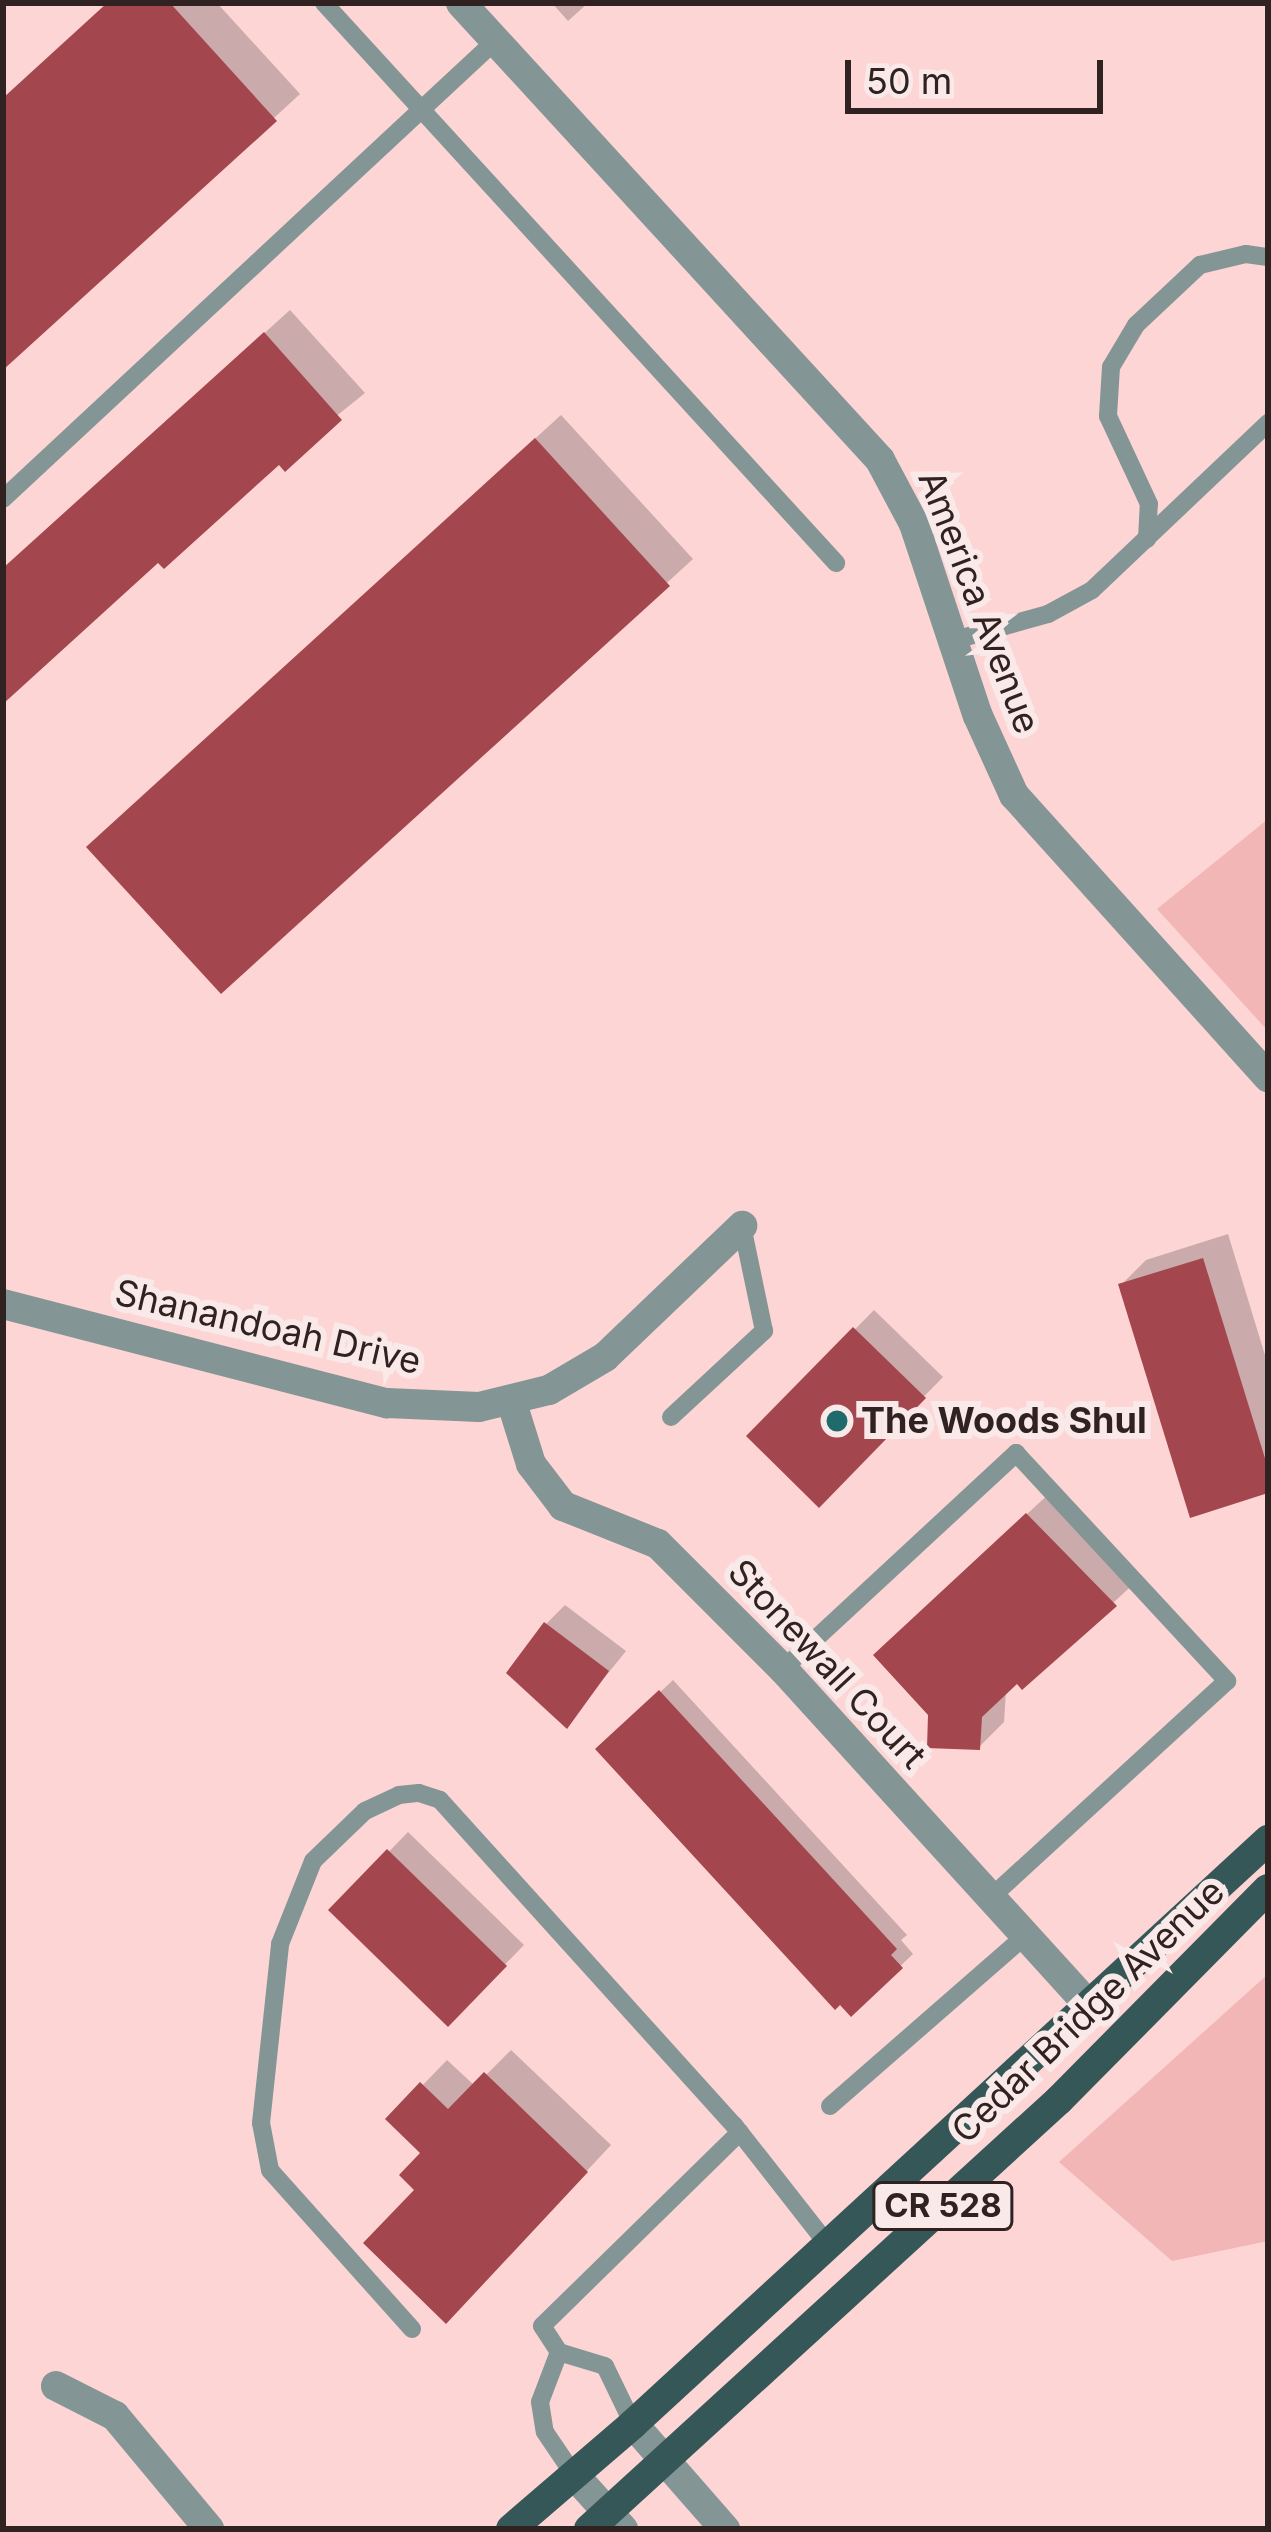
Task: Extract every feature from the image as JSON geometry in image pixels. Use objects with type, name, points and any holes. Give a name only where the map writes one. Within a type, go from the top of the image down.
[{"type":"main road","points":[[511,2529],[634,2424],[1268,1840]]},
{"type":"main road","name":"Cedar Bridge Avenue","points":[[607,2524],[664,2463],[1059,2100],[1268,1888]]},
{"type":"street","name":"America Avenue","points":[[461,3],[880,460],[914,524],[978,716],[1014,795],[1268,1077]]},
{"type":"street","name":"Shanandoah Drive","points":[[3,1304],[387,1402],[479,1408],[549,1390],[605,1357],[742,1226]]},
{"type":"street","name":"Stonewall Court","points":[[512,1400],[531,1463],[563,1506],[658,1544],[783,1669],[1087,2002]]},
{"type":"street","points":[[56,2386],[115,2416],[209,2529]]},
{"type":"street","points":[[634,2424],[725,2529]]},
{"type":"street","points":[[574,2475],[607,2524]]},
{"type":"lane","points":[[324,3],[836,563]]},
{"type":"lane","points":[[3,499],[494,42]]},
{"type":"lane","points":[[1147,539],[1149,504],[1108,416],[1112,367],[1136,325],[1200,266],[1246,254],[1268,256]]},
{"type":"lane","points":[[955,640],[1048,614],[1092,590],[1268,423]]},
{"type":"lane","points":[[671,1417],[764,1331],[742,1226]]},
{"type":"lane","points":[[783,1669],[1016,1453],[1227,1682],[991,1897]]},
{"type":"lane","points":[[412,2329],[270,2170],[261,2123],[280,1944],[313,1861],[365,1811],[399,1795],[418,1793],[440,1800],[740,2132],[828,2245]]},
{"type":"lane","points":[[830,2106],[1026,1935]]},
{"type":"lane","points":[[634,2424],[605,2366],[559,2352],[542,2326],[740,2132]]},
{"type":"lane","points":[[559,2352],[540,2402],[544,2432],[574,2475]]},
{"type":"shaded area","points":[[1268,819],[1268,1031],[1157,909]]},
{"type":"shaded area","points":[[1268,1974],[1268,2241],[1172,2261],[1059,2162]]},
{"type":"building","points":[[107,3],[170,3],[277,121],[3,370],[3,98]]},
{"type":"building","points":[[264,332],[342,420],[285,472],[279,465],[164,569],[158,563],[3,704],[3,568]]},
{"type":"building","points":[[535,438],[670,586],[221,994],[86,847]]},
{"type":"building","points":[[1203,1258],[1268,1468],[1268,1493],[1190,1518],[1118,1284]]},
{"type":"building","points":[[853,1327],[926,1398],[819,1508],[746,1436]]},
{"type":"building","points":[[1026,1513],[1117,1606],[1022,1690],[1017,1684],[982,1717],[980,1750],[927,1748],[928,1715],[873,1655]]},
{"type":"building","points":[[544,1622],[609,1671],[567,1729],[506,1673]]},
{"type":"building","points":[[659,1690],[897,1949],[891,1955],[903,1968],[851,2017],[840,2005],[835,2010],[595,1749]]},
{"type":"building","points":[[387,1849],[507,1966],[448,2027],[328,1910]]},
{"type":"building","points":[[484,2072],[588,2172],[446,2324],[363,2243],[414,2190],[399,2175],[420,2153],[385,2119],[420,2082],[448,2109]]},
{"type":"place","name":"The Woods Shul","points":[[837,1421]]}]
